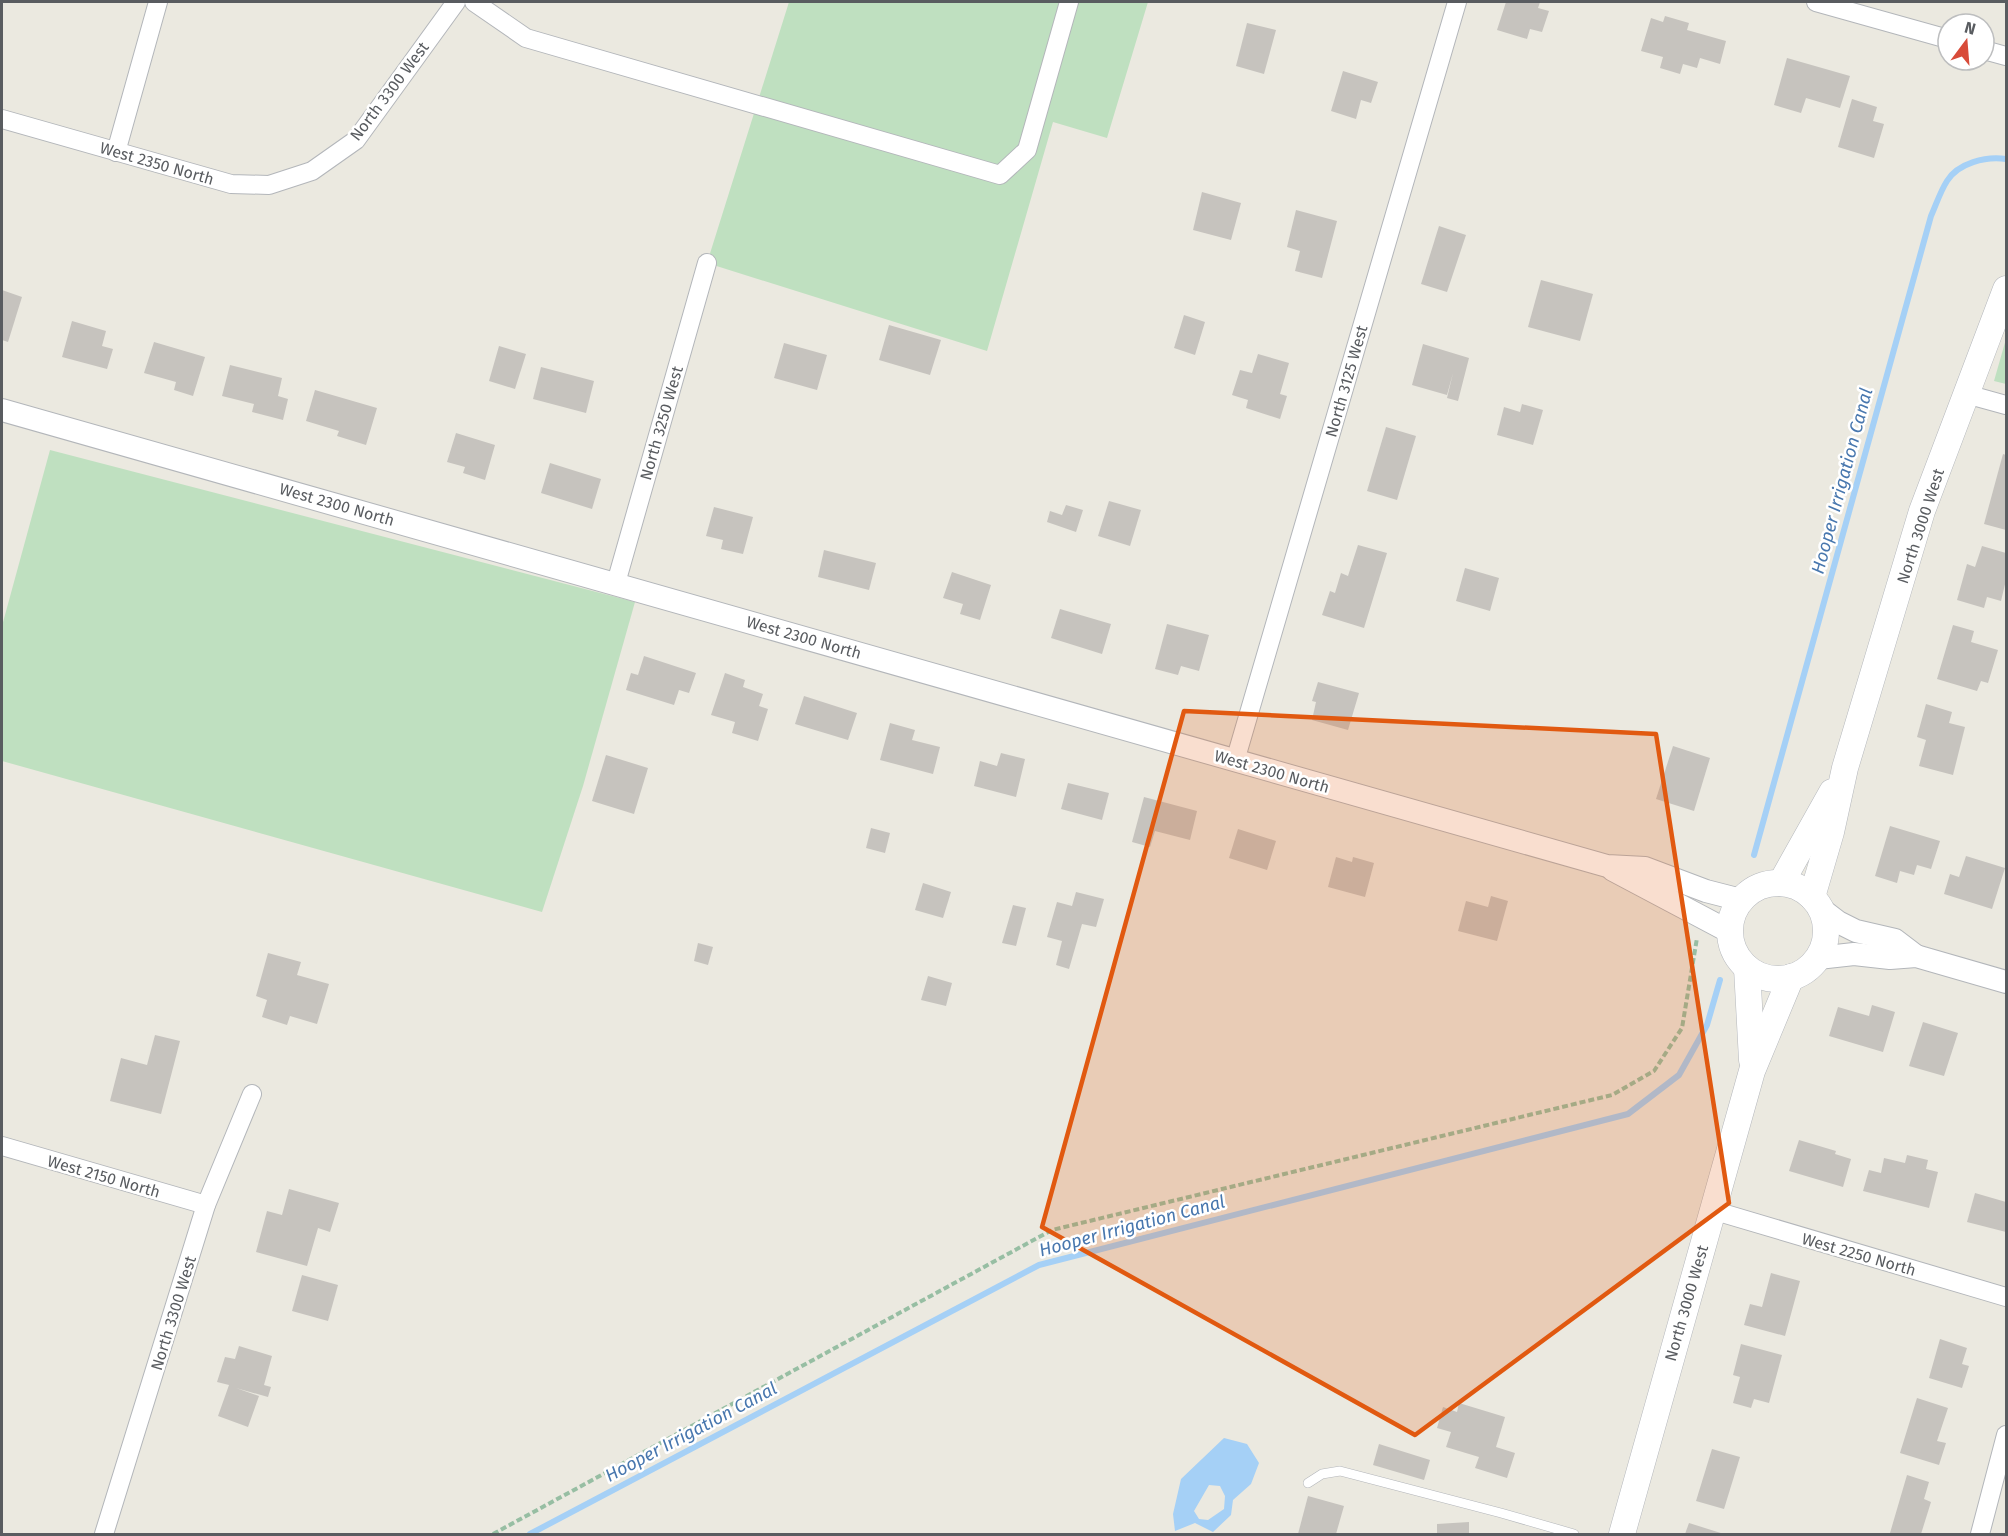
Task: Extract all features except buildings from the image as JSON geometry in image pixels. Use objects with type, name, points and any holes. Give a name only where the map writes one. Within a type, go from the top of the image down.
[{"type":"main road","name":"North 3000 West","points":[[1816,903],[1845,768],[1922,511],[2007,289]]},
{"type":"main road","name":"North 3000 West","points":[[1781,883],[1845,768]]},
{"type":"main road","points":[[1781,883],[1803,890],[1816,903],[1825,923],[1826,938],[1818,958],[1806,970],[1791,977],[1774,979],[1759,975],[1747,968],[1738,958],[1732,945],[1730,932],[1733,913],[1741,900],[1752,890],[1766,884],[1781,883]]},
{"type":"main road","name":"North 3000 West","points":[[1747,968],[1752,1071]]},
{"type":"main road","name":"North 3000 West","points":[[1622,1534],[1752,1071],[1791,977]]},
{"type":"street","points":[[116,152],[158,2]]},
{"type":"street","name":"North 3300 West","points":[[312,171],[356,140],[456,2]]},
{"type":"street","points":[[474,2],[526,38],[1000,175],[1027,150],[1069,2]]},
{"type":"street","name":"North 3125 West","points":[[1235,761],[1456,2]]},
{"type":"street","points":[[1816,2],[1936,36]]},
{"type":"street","name":"West 2350 North","points":[[2,119],[231,184],[269,185],[312,171]]},
{"type":"street","name":"North 3250 West","points":[[616,583],[707,263]]},
{"type":"street","points":[[1966,394],[2007,405]]},
{"type":"street","name":"West 2300 North","points":[[2,410],[1607,866],[1730,932]]},
{"type":"street","name":"West 2300 North","points":[[1607,866],[1645,868],[1706,891],[1741,900]]},
{"type":"street","points":[[1816,903],[1838,922],[1856,931],[1895,940],[1916,956]]},
{"type":"street","points":[[1818,958],[1854,954],[1890,958],[1916,956],[2007,982]]},
{"type":"street","name":"North 3300 West","points":[[104,1534],[206,1205],[252,1094]]},
{"type":"street","name":"West 2150 North","points":[[2,1146],[206,1205]]},
{"type":"street","name":"West 2250 North","points":[[1712,1210],[2007,1297]]},
{"type":"street","points":[[1980,1534],[2007,1435]]},
{"type":"lane","points":[[1308,1483],[1322,1474],[1340,1471],[1574,1534]]},
{"type":"path","points":[[493,1534],[1052,1230],[1611,1095],[1654,1071],[1682,1028],[1697,934]]},
{"type":"highlighted area","points":[[1184,711],[1656,734],[1729,1203],[1415,1435],[1042,1227]]},
{"type":"green space","points":[[789,2],[1148,2],[1107,138],[1053,122],[987,351],[707,263]]},
{"type":"green space","points":[[2006,339],[2006,384],[1994,381]]},
{"type":"green space","points":[[50,450],[635,602],[583,786],[542,912],[2,761],[2,626]]},
{"type":"water","points":[[1224,1438],[1247,1444],[1259,1463],[1251,1484],[1233,1500],[1231,1515],[1213,1532],[1195,1523],[1175,1531],[1173,1514],[1181,1479]],"holes":[[[1209,1485],[1220,1486],[1225,1496],[1224,1509],[1208,1520],[1199,1519],[1194,1511]]]},
{"type":"waterway","name":"Hooper Irrigation Canal","points":[[1754,855],[1931,216],[1945,185],[1958,170],[1981,160],[2006,159]]},
{"type":"waterway","name":"Hooper Irrigation Canal","points":[[530,1534],[1039,1265],[1628,1114],[1679,1075],[1707,1025],[1720,980]]}]
